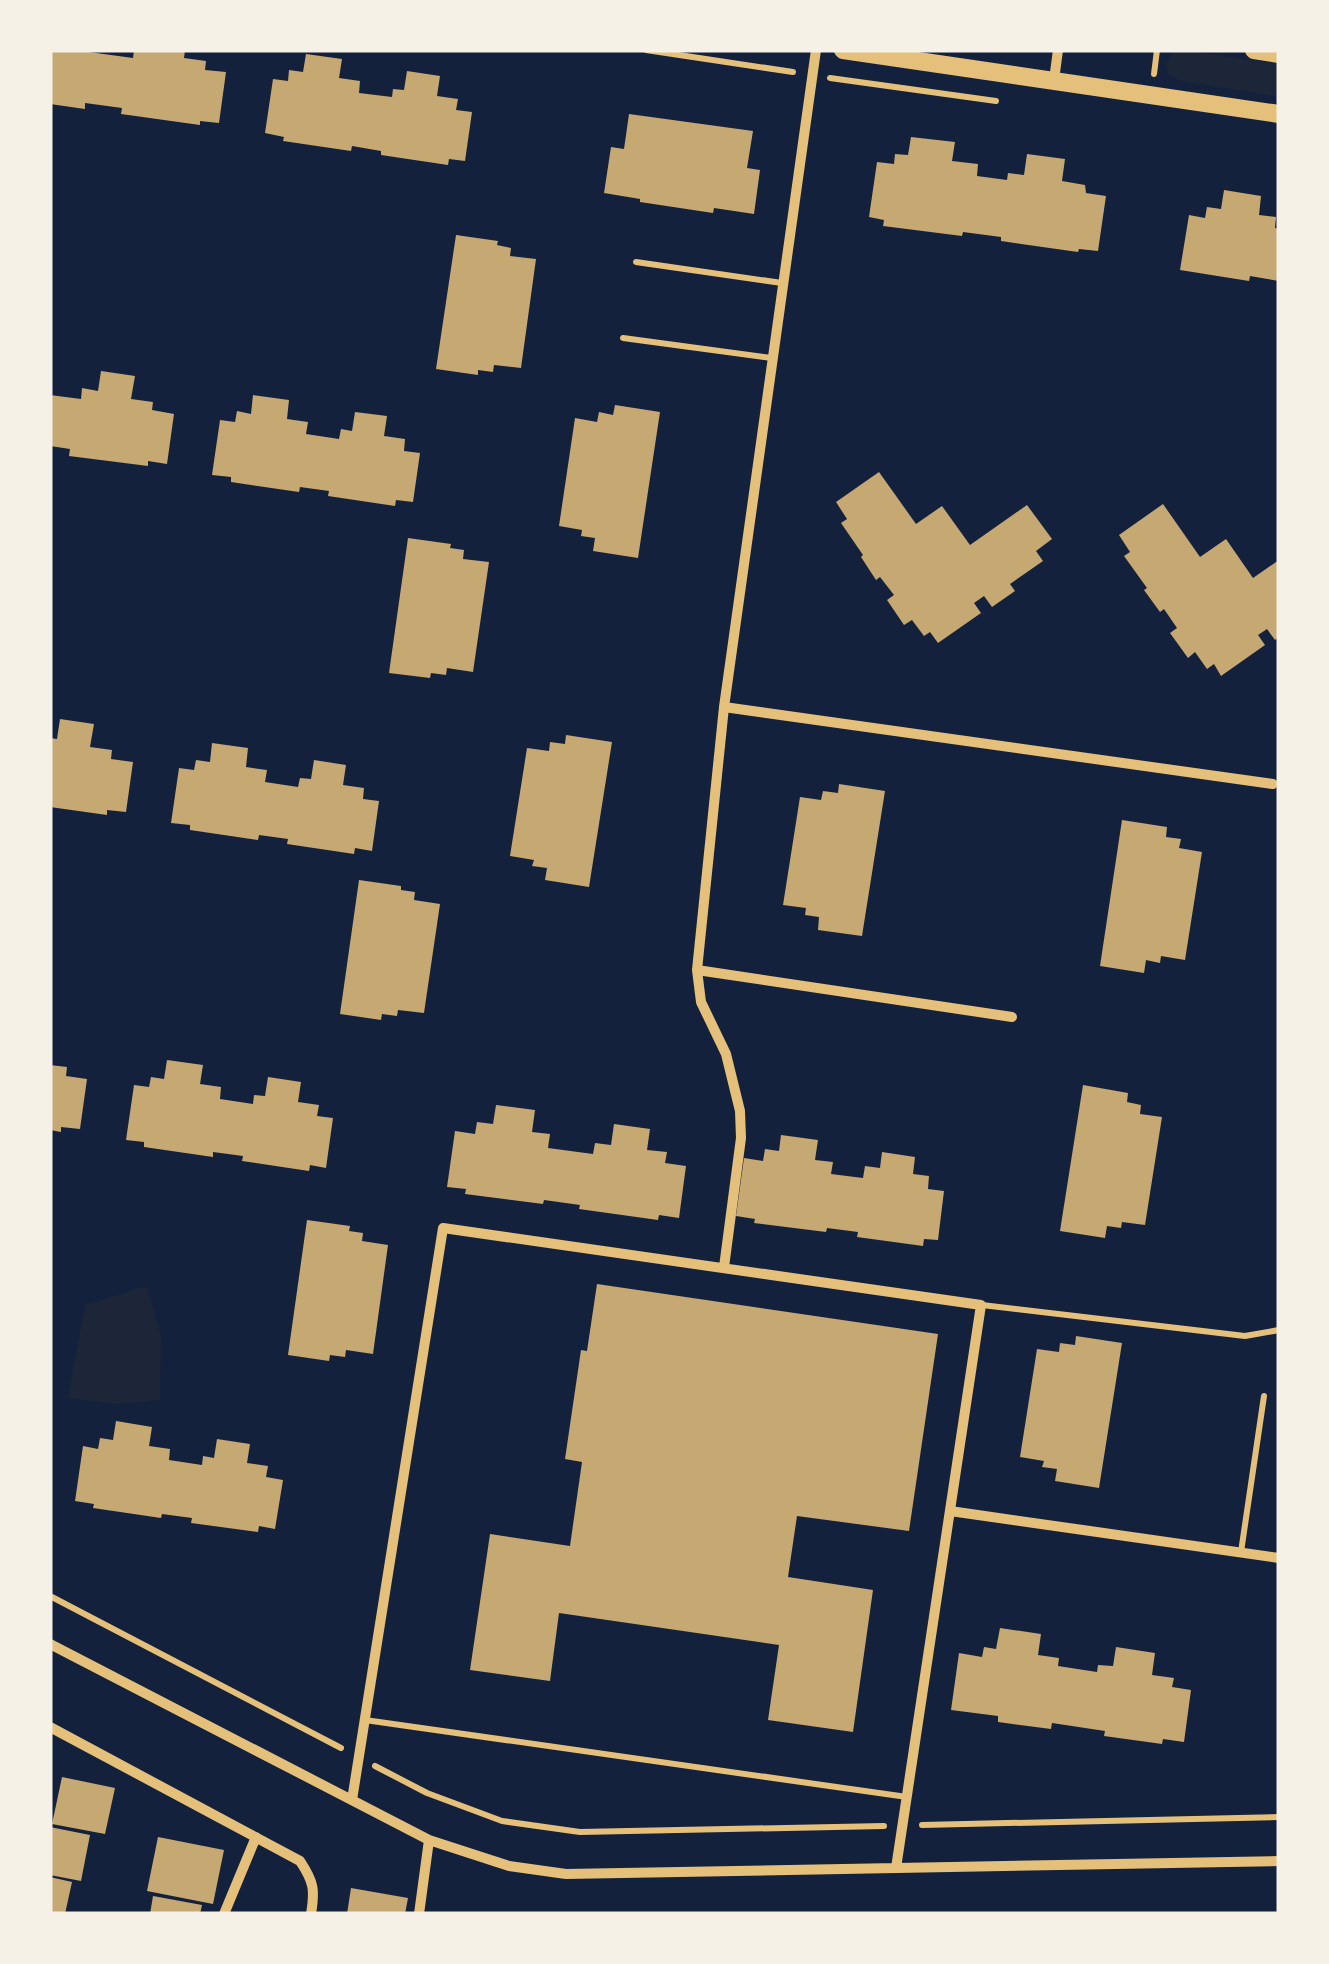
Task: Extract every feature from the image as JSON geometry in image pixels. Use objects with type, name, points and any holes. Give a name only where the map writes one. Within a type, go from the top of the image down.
[{"type":"main road","points":[[844,50],[1279,114]]},
{"type":"main road","points":[[1254,50],[1279,54]]},
{"type":"street","points":[[724,1266],[741,1138],[740,1111],[726,1054],[701,1002],[697,970],[724,707],[816,50]]},
{"type":"street","points":[[1054,80],[1058,50]]},
{"type":"street","points":[[724,707],[1273,784]]},
{"type":"street","points":[[697,970],[1012,1016]]},
{"type":"street","points":[[352,1800],[443,1228],[981,1305],[896,1868]]},
{"type":"street","points":[[950,1511],[1279,1558]]},
{"type":"street","points":[[50,1644],[429,1840],[509,1866],[566,1874],[1279,1861]]},
{"type":"street","points":[[50,1728],[300,1861],[315,1892],[311,1914]]},
{"type":"street","points":[[224,1914],[256,1837]]},
{"type":"street","points":[[420,1914],[429,1840]]},
{"type":"lane","points":[[636,262],[782,282]]},
{"type":"lane","points":[[624,338],[772,358]]},
{"type":"lane","points":[[981,1305],[1244,1336],[1279,1330]]},
{"type":"lane","points":[[1241,1552],[1264,1396]]},
{"type":"lane","points":[[365,1720],[907,1797]]},
{"type":"shaded area","points":[[1173,52],[1279,64],[1279,97],[1181,81],[1169,75],[1166,64]]},
{"type":"shaded area","points":[[147,1286],[161,1336],[160,1400],[117,1404],[68,1398],[85,1305]]},
{"type":"building","points":[[50,50],[89,50],[133,58],[134,50],[185,50],[184,58],[206,61],[205,70],[226,72],[219,123],[200,121],[200,125],[121,114],[122,108],[85,103],[85,109],[50,104]]},
{"type":"building","points":[[306,54],[342,59],[339,78],[360,81],[359,93],[392,97],[393,89],[404,90],[407,71],[440,76],[437,96],[458,99],[456,110],[472,112],[465,161],[449,159],[448,165],[381,155],[381,151],[352,146],[351,151],[283,141],[284,137],[265,133],[273,79],[288,81],[289,70],[303,72]]},
{"type":"building","points":[[629,114],[753,131],[747,168],[760,170],[754,214],[714,208],[713,213],[604,193],[611,147],[624,149]]},
{"type":"building","points":[[911,137],[955,142],[952,161],[978,164],[977,176],[1007,180],[1008,173],[1024,175],[1027,154],[1065,159],[1062,181],[1085,185],[1086,193],[1106,196],[1098,251],[1078,252],[1001,241],[1001,237],[883,226],[884,220],[869,217],[877,162],[894,164],[895,154],[908,155]]},
{"type":"building","points":[[1224,190],[1261,196],[1259,215],[1276,217],[1279,281],[1250,276],[1249,281],[1180,270],[1189,215],[1205,218],[1207,207],[1221,209]]},
{"type":"building","points":[[456,235],[498,241],[497,245],[511,248],[510,256],[536,259],[521,368],[494,365],[493,372],[478,370],[478,375],[436,369]]},
{"type":"building","points":[[101,371],[135,376],[131,399],[153,402],[152,410],[174,414],[167,464],[148,461],[148,466],[69,456],[70,449],[50,446],[50,395],[81,399],[82,388],[98,391]]},
{"type":"building","points":[[253,395],[289,400],[287,419],[308,422],[306,434],[339,439],[341,429],[352,431],[355,412],[387,416],[384,436],[405,439],[404,451],[420,453],[413,502],[396,500],[395,506],[328,496],[329,491],[300,487],[299,492],[231,482],[231,477],[212,475],[220,420],[235,422],[237,411],[251,414]]},
{"type":"building","points":[[615,405],[660,412],[638,558],[593,551],[595,538],[581,536],[582,530],[559,526],[575,418],[597,422],[599,412],[613,415]]},
{"type":"building","points":[[879,472],[916,524],[942,506],[970,545],[1027,505],[1052,539],[1036,551],[1043,561],[1010,584],[1015,591],[992,607],[984,596],[974,603],[981,613],[938,643],[930,632],[924,636],[912,620],[904,625],[887,600],[894,595],[880,577],[876,580],[841,523],[847,519],[836,502]]},
{"type":"building","points":[[1163,504],[1200,557],[1226,539],[1253,578],[1279,560],[1279,637],[1275,640],[1267,629],[1258,635],[1265,645],[1221,676],[1214,664],[1207,669],[1195,652],[1188,658],[1170,633],[1177,628],[1164,609],[1160,612],[1124,556],[1130,552],[1119,535]]},
{"type":"building","points":[[408,538],[451,544],[450,548],[464,550],[463,559],[489,562],[473,672],[447,668],[446,675],[431,673],[430,678],[389,673]]},
{"type":"building","points":[[60,719],[94,724],[90,747],[112,750],[111,759],[133,762],[126,812],[107,810],[107,815],[50,807],[50,738],[57,739]]},
{"type":"building","points":[[566,735],[612,742],[589,887],[545,880],[547,868],[532,866],[534,860],[510,856],[527,748],[549,751],[550,742],[565,744]]},
{"type":"building","points":[[212,743],[248,748],[246,767],[267,770],[265,782],[298,787],[300,778],[311,779],[314,760],[346,765],[343,785],[364,788],[363,799],[379,801],[372,851],[355,848],[354,854],[287,844],[288,839],[259,835],[258,840],[190,830],[190,825],[171,823],[179,768],[194,770],[196,760],[210,762]]},
{"type":"building","points":[[839,784],[885,791],[862,936],[818,930],[819,917],[805,915],[806,908],[783,905],[800,797],[821,800],[823,791],[838,793]]},
{"type":"building","points":[[1122,820],[1167,827],[1166,837],[1181,839],[1179,848],[1202,852],[1185,960],[1161,956],[1160,963],[1146,960],[1144,973],[1100,966]]},
{"type":"building","points":[[359,880],[401,886],[401,890],[415,892],[414,900],[440,904],[424,1013],[398,1010],[397,1016],[382,1014],[381,1020],[340,1014]]},
{"type":"building","points":[[167,1060],[203,1065],[200,1084],[221,1087],[220,1099],[253,1104],[254,1095],[265,1096],[268,1077],[301,1082],[298,1102],[319,1105],[317,1116],[333,1118],[326,1168],[310,1165],[309,1171],[242,1161],[243,1156],[213,1152],[213,1157],[144,1147],[144,1142],[126,1140],[134,1085],[149,1087],[151,1077],[164,1079]]},
{"type":"building","points":[[50,1065],[67,1067],[66,1076],[87,1079],[80,1129],[50,1130]]},
{"type":"building","points":[[1083,1085],[1128,1093],[1127,1102],[1141,1105],[1140,1114],[1162,1117],[1145,1225],[1122,1222],[1121,1228],[1107,1226],[1105,1238],[1060,1231]]},
{"type":"building","points":[[496,1105],[535,1110],[532,1132],[550,1134],[548,1148],[593,1154],[595,1143],[611,1145],[614,1124],[650,1129],[647,1150],[667,1152],[665,1163],[686,1166],[679,1218],[659,1215],[658,1220],[544,1200],[543,1204],[465,1194],[466,1189],[447,1187],[455,1131],[475,1134],[477,1122],[493,1124]]},
{"type":"building","points":[[781,1135],[818,1140],[815,1160],[833,1162],[831,1174],[863,1178],[865,1166],[880,1168],[882,1152],[915,1157],[913,1174],[929,1176],[928,1189],[944,1191],[938,1240],[924,1239],[923,1246],[857,1237],[858,1232],[754,1223],[755,1219],[736,1216],[744,1158],[763,1161],[765,1149],[779,1151]]},
{"type":"building","points":[[307,1220],[350,1226],[349,1231],[363,1233],[362,1241],[388,1245],[373,1354],[346,1350],[345,1357],[330,1355],[329,1361],[288,1355]]},
{"type":"building","points":[[597,1284],[938,1334],[909,1531],[797,1516],[788,1577],[873,1590],[853,1732],[768,1720],[779,1645],[559,1613],[550,1681],[470,1670],[490,1534],[570,1546],[582,1462],[565,1459],[581,1350],[587,1351]]},
{"type":"building","points":[[1076,1336],[1122,1343],[1099,1488],[1055,1481],[1057,1469],[1042,1467],[1044,1461],[1020,1457],[1037,1349],[1059,1352],[1060,1343],[1075,1345]]},
{"type":"building","points":[[116,1421],[152,1427],[149,1446],[170,1449],[169,1460],[202,1465],[203,1456],[214,1458],[217,1439],[250,1444],[247,1463],[268,1466],[266,1477],[283,1480],[275,1529],[259,1526],[258,1532],[191,1523],[192,1518],[162,1514],[161,1518],[93,1508],[94,1504],[75,1501],[83,1446],[98,1449],[100,1438],[113,1440]]},
{"type":"building","points":[[1000,1628],[1041,1634],[1038,1655],[1059,1658],[1058,1666],[1097,1672],[1098,1665],[1113,1666],[1116,1647],[1155,1653],[1152,1675],[1174,1678],[1172,1687],[1191,1690],[1184,1742],[1163,1739],[1162,1744],[1104,1736],[1105,1731],[1052,1723],[1051,1729],[998,1722],[998,1716],[951,1710],[959,1653],[982,1657],[984,1647],[996,1649]]},
{"type":"building","points":[[62,1777],[115,1788],[105,1834],[52,1824]]},
{"type":"building","points":[[50,1827],[90,1835],[81,1881],[50,1875]]},
{"type":"building","points":[[158,1837],[224,1850],[213,1904],[147,1891]]},
{"type":"building","points":[[50,1877],[72,1882],[65,1914],[50,1914]]},
{"type":"building","points":[[351,1888],[408,1898],[405,1914],[347,1914]]},
{"type":"building","points":[[153,1896],[202,1905],[200,1914],[150,1914]]}]
